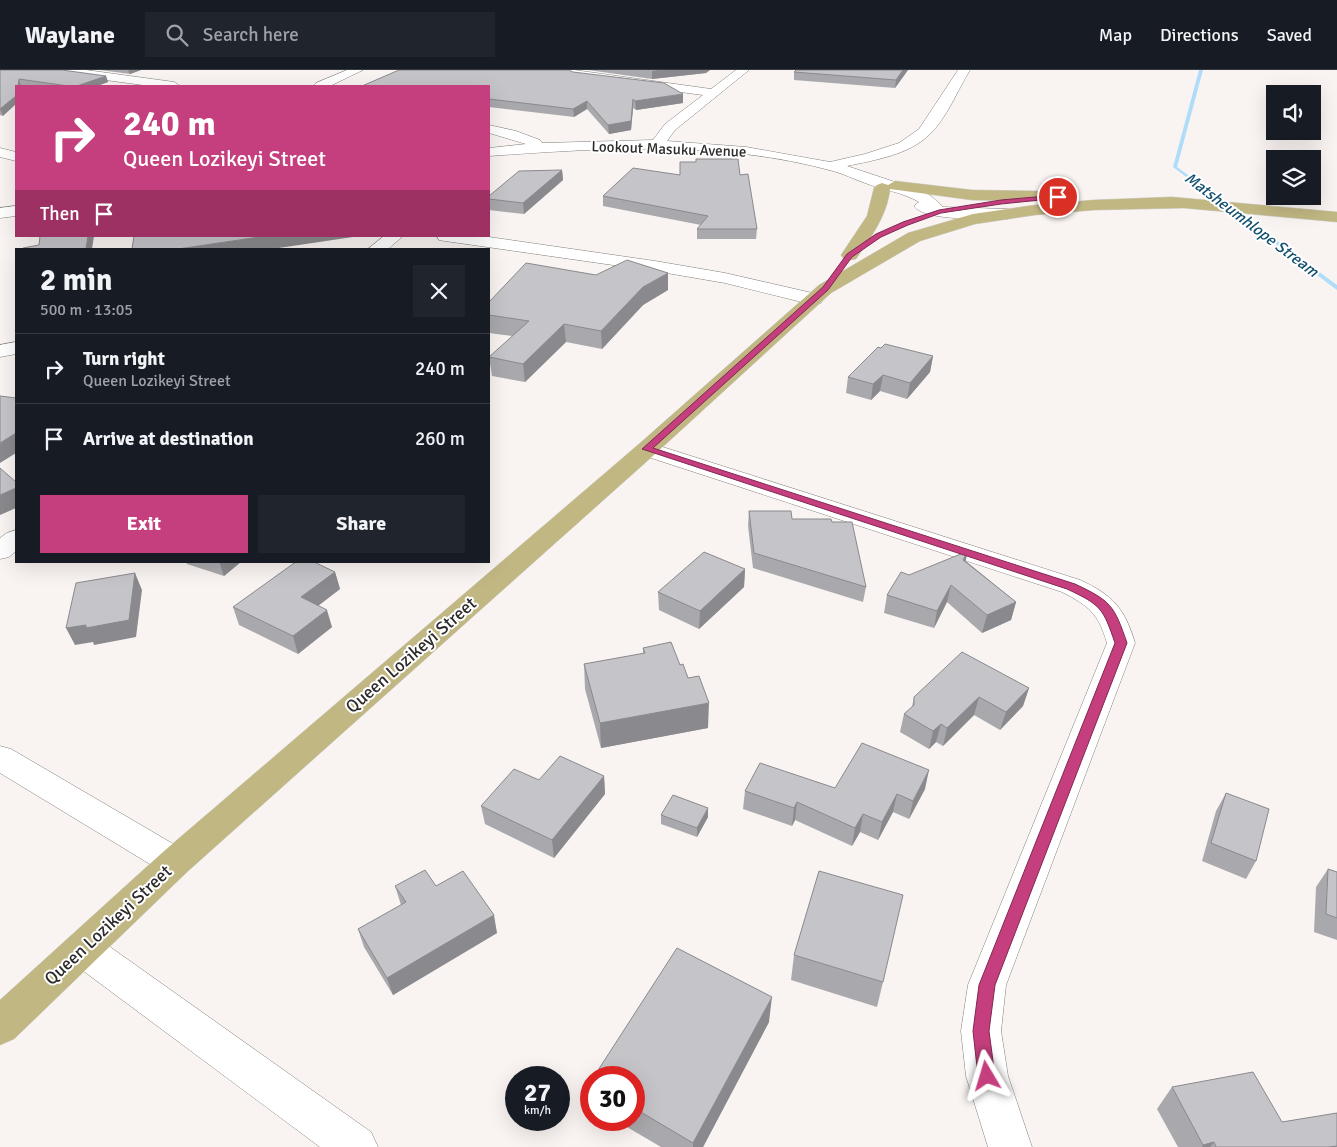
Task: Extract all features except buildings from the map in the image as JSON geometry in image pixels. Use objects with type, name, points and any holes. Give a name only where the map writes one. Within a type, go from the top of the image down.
[{"type":"main road","points":[[850,255],[872,222],[882,202],[884,185],[972,195],[1058,197]]},
{"type":"main road","name":"Queen Lozikeyi Street","points":[[0,1026],[175,862],[647,449],[820,294],[890,249],[910,230],[939,212],[1001,202],[1058,197],[1138,199],[1337,217]]},
{"type":"main road","name":"Queen Lozikeyi Street","points":[[910,230],[1007,214],[1094,205],[1190,203]]},
{"type":"main road","name":"Queen Lozikeyi Street","points":[[820,294],[850,255],[887,232]]},
{"type":"street","points":[[61,70],[166,85]]},
{"type":"street","points":[[322,85],[357,70]]},
{"type":"street","points":[[562,70],[574,74],[713,93]]},
{"type":"street","points":[[656,145],[670,127],[743,70]]},
{"type":"street","points":[[831,166],[894,150],[913,140],[925,130],[964,70]]},
{"type":"street","points":[[136,81],[159,73]]},
{"type":"street","points":[[490,129],[527,139],[543,147]]},
{"type":"street","name":"Lookout Masuku Avenue","points":[[490,152],[543,147],[656,145],[776,155],[831,166],[884,185],[896,197],[939,212],[1007,214]]},
{"type":"street","points":[[0,152],[15,157]]},
{"type":"street","points":[[0,213],[15,211]]},
{"type":"street","points":[[377,248],[394,237]]},
{"type":"street","points":[[452,237],[655,266],[820,294]]},
{"type":"street","points":[[0,351],[15,348]]},
{"type":"street","points":[[647,449],[1071,586],[1094,597],[1110,613],[1121,643],[987,985],[981,1031],[987,1076],[1010,1147]]},
{"type":"street","points":[[0,551],[15,539]]},
{"type":"street","points":[[0,758],[175,862]]},
{"type":"street","points":[[83,949],[356,1147]]},
{"type":"waterway","name":"Matsheumhlope Stream","points":[[1201,70],[1175,167],[1337,288]]},
{"type":"route","points":[[987,1076],[981,1031],[987,985],[1121,643],[1110,613],[1094,597],[1071,586],[647,449],[825,289],[850,255],[878,236],[906,223],[939,212],[985,204],[1058,197]]}]
